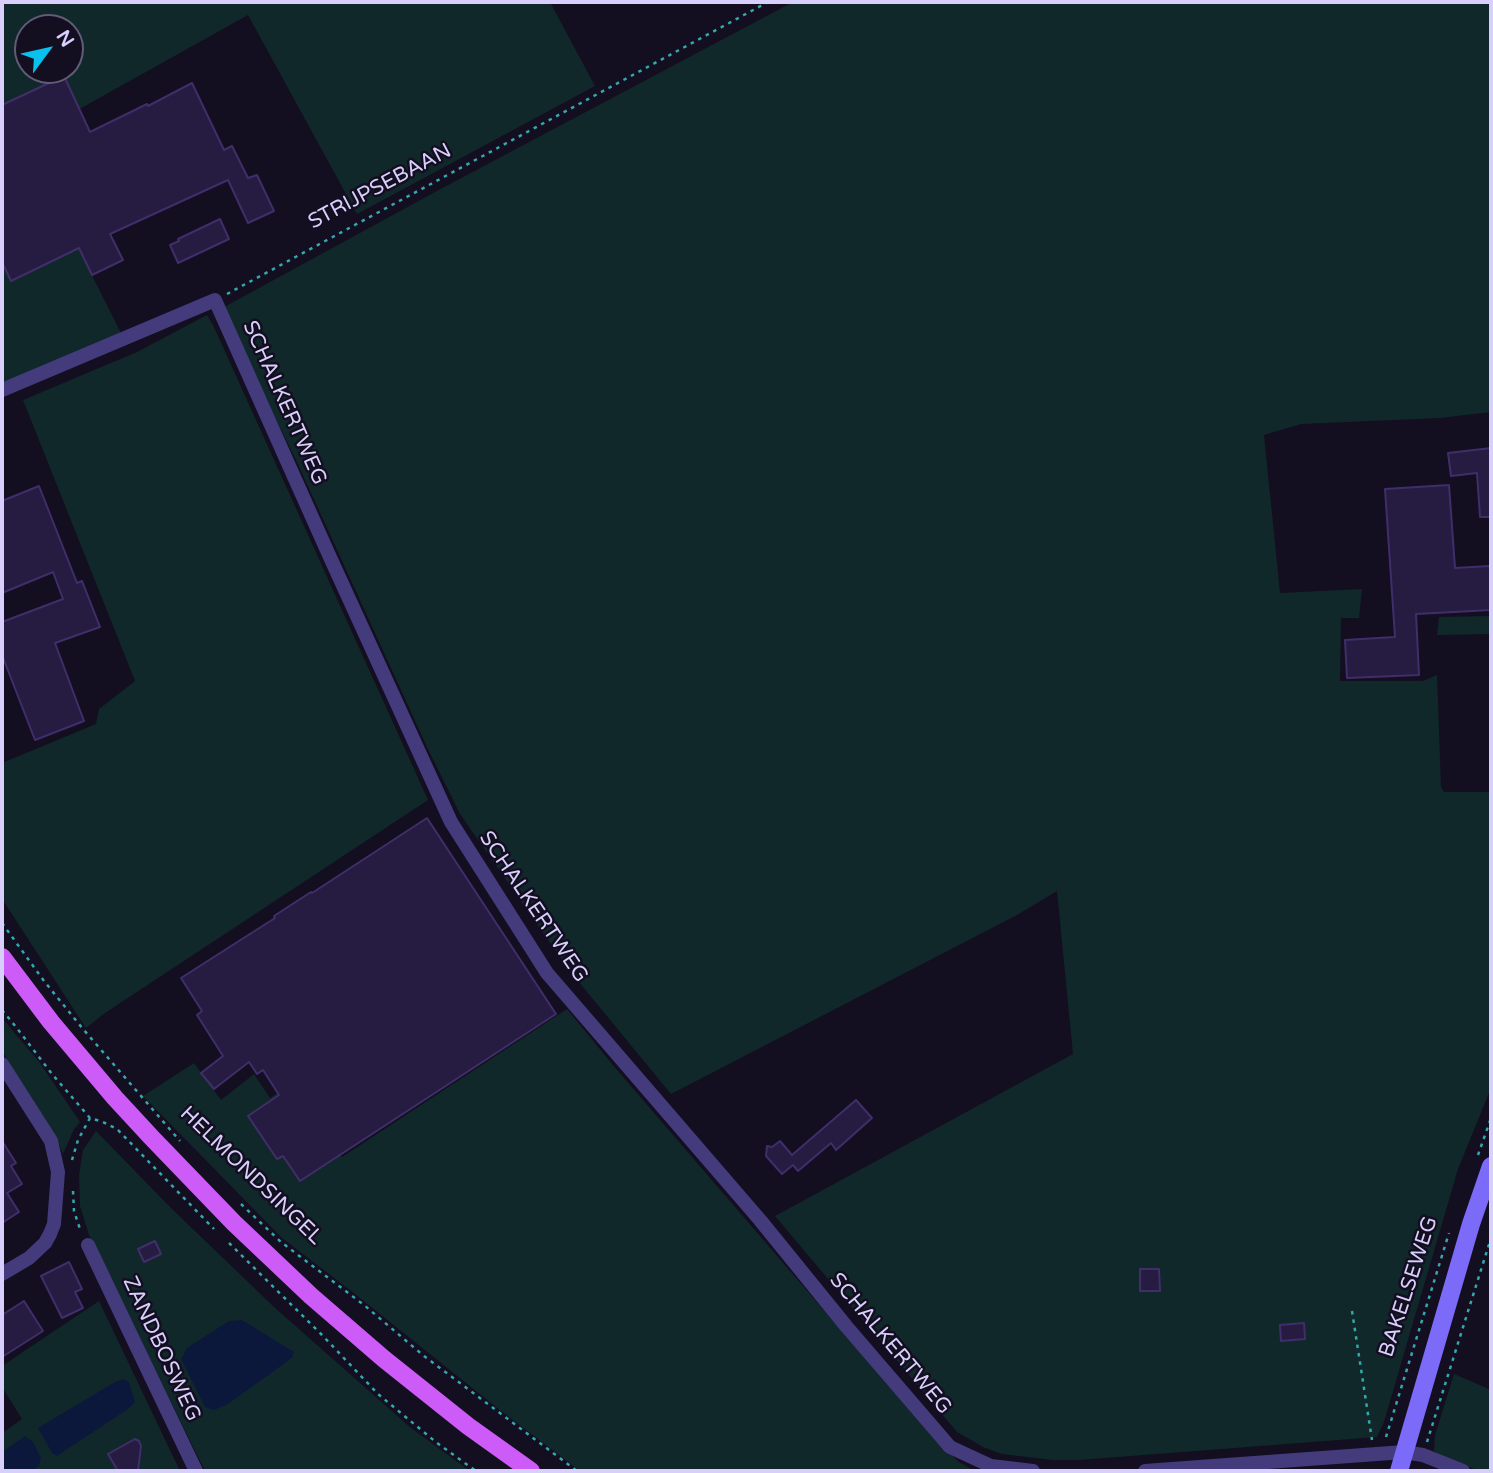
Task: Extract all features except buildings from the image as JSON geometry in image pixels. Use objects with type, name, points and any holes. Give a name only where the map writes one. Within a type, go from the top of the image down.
[{"type":"main road","name":"HELMONDSINGEL","points":[[2,957],[51,1022],[115,1098],[234,1223],[311,1296],[384,1359],[468,1426],[531,1471]]},
{"type":"main road","name":"BAKELSEWEG","points":[[1399,1471],[1471,1224],[1484,1161]]},
{"type":"street","points":[[2,390],[215,300]]},
{"type":"street","name":"SCHALKERTWEG","points":[[215,300],[451,822],[547,973],[950,1447],[991,1466],[1033,1471]]},
{"type":"street","points":[[2,1064],[51,1141],[58,1172],[54,1224],[50,1234],[45,1243],[29,1258],[2,1274]]},
{"type":"street","name":"ZANDBOSWEG","points":[[88,1245],[196,1471]]},
{"type":"street","points":[[1145,1471],[1404,1452],[1423,1455],[1463,1471]]},
{"type":"path","name":"STRIJPSEBAAN","points":[[215,300],[768,2]]},
{"type":"path","name":"HELMONDSINGEL","points":[[2,923],[83,1029],[187,1149]]},
{"type":"path","points":[[2,1010],[51,1074],[90,1118],[117,1129],[218,1232]]},
{"type":"path","points":[[72,1161],[78,1139],[90,1118]]},
{"type":"path","points":[[1484,1161],[1491,1118]]},
{"type":"path","points":[[73,1191],[74,1212],[88,1245]]},
{"type":"path","name":"HELMONDSINGEL","points":[[239,1202],[308,1264],[364,1305],[476,1396],[578,1471]]},
{"type":"path","name":"BAKELSEWEG","points":[[1378,1453],[1450,1231]]},
{"type":"path","points":[[1423,1455],[1491,1238]]},
{"type":"path","points":[[227,1241],[378,1394],[476,1471]]},
{"type":"path","points":[[1352,1311],[1378,1453]]},
{"type":"green space","points":[[2,2],[550,2],[595,86],[357,214],[248,15],[24,140],[124,339],[2,389]]},
{"type":"green space","points":[[793,2],[1491,2],[1491,412],[1440,418],[1301,424],[1264,435],[1280,593],[1362,589],[1359,618],[1341,618],[1340,681],[1423,681],[1437,675],[1441,787],[1444,792],[1491,792],[1491,1088],[1458,1169],[1384,1422],[1377,1437],[1053,1460],[1002,1454],[957,1432],[775,1216],[1073,1054],[1057,891],[1017,915],[671,1094],[569,970],[460,814],[296,460],[225,315],[226,306]]},
{"type":"green space","points":[[207,315],[428,800],[86,1028],[2,899],[2,763],[96,724],[99,709],[135,681],[23,400],[137,352]]},
{"type":"green space","points":[[1491,616],[1491,634],[1437,635],[1439,617]]},
{"type":"green space","points":[[567,1009],[932,1436],[959,1462],[975,1471],[580,1471],[282,1238],[143,1096],[194,1063],[221,1100],[254,1074],[270,1098],[294,1082],[342,1157]]},
{"type":"green space","points":[[2,1018],[40,1063],[80,1122],[63,1154],[56,1137],[2,1051]]},
{"type":"green space","points":[[96,1131],[274,1307],[411,1428],[470,1471],[205,1471],[89,1235],[80,1206],[79,1175],[83,1150]]},
{"type":"green space","points":[[99,1301],[180,1471],[2,1471],[2,1433],[22,1419],[2,1387],[2,1366]]},
{"type":"green space","points":[[1454,1374],[1491,1390],[1491,1471],[1479,1471],[1434,1451],[1435,1435]]},
{"type":"water","points":[[242,1320],[294,1352],[292,1358],[228,1404],[214,1410],[205,1407],[181,1359],[187,1348],[229,1321]]},
{"type":"water","points":[[124,1379],[129,1382],[135,1402],[57,1456],[52,1453],[38,1428]]},
{"type":"water","points":[[25,1436],[33,1442],[41,1458],[39,1466],[31,1471],[2,1471],[2,1452]]}]
